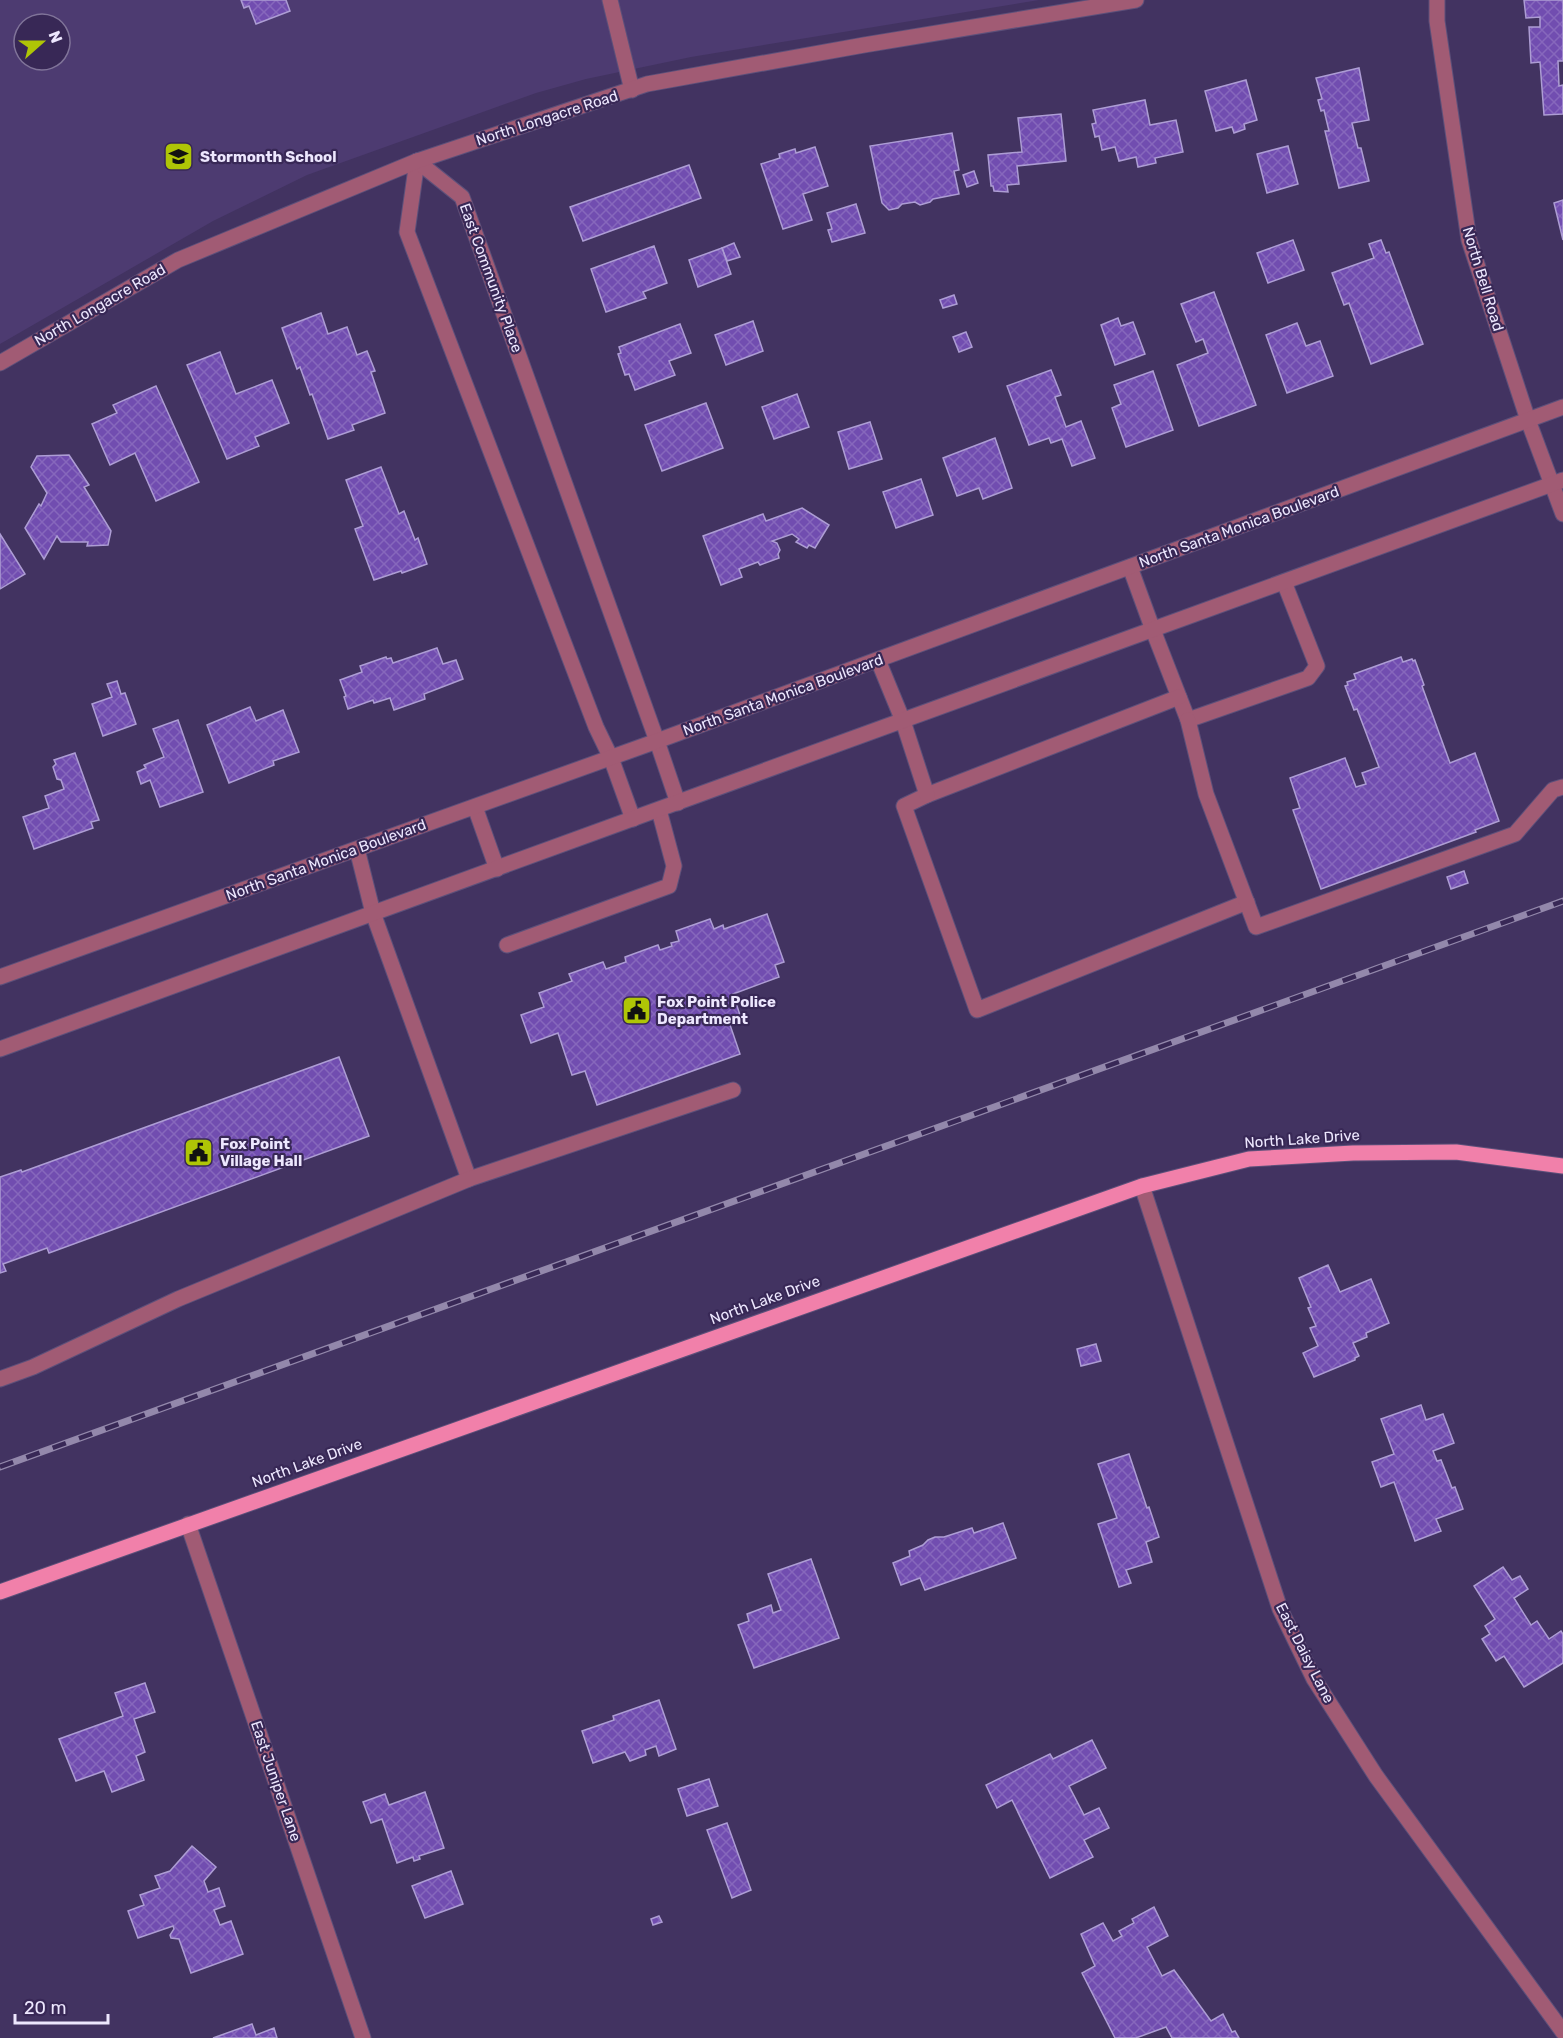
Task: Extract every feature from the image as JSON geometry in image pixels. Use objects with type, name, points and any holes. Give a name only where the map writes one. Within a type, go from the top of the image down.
[{"type":"main road","name":"North Lake Drive","points":[[0,1592],[1142,1186],[1249,1159],[1353,1153],[1456,1152],[1563,1166]]},
{"type":"street","points":[[609,0],[632,90]]},
{"type":"street","name":"North Longacre Road","points":[[0,363],[178,260],[417,161],[647,84],[1136,0]]},
{"type":"street","name":"North Bell Road","points":[[1437,0],[1437,21],[1469,240],[1528,420],[1557,482],[1563,514]]},
{"type":"street","points":[[417,161],[407,232],[633,819]]},
{"type":"street","name":"East Community Place","points":[[417,161],[462,197],[678,803]]},
{"type":"street","name":"North Santa Monica Boulevard","points":[[0,977],[611,758],[1563,407]]},
{"type":"street","points":[[0,1048],[1557,482]]},
{"type":"street","points":[[1130,567],[1188,720],[1206,794],[1256,927],[1515,834],[1553,790],[1563,787]]},
{"type":"street","points":[[1188,720],[1308,678],[1317,666],[1284,582]]},
{"type":"street","points":[[878,660],[903,721],[927,795]]},
{"type":"street","points":[[1179,696],[904,806],[977,1010],[1247,902]]},
{"type":"street","points":[[475,807],[497,868]]},
{"type":"street","points":[[507,945],[669,886],[674,866],[659,810]]},
{"type":"street","points":[[357,849],[374,913],[469,1179]]},
{"type":"street","points":[[0,1379],[33,1367],[178,1299],[469,1179],[733,1090]]},
{"type":"street","name":"East Daisy Lane","points":[[1142,1186],[1280,1609],[1314,1679],[1376,1776],[1563,2032]]},
{"type":"street","name":"East Juniper Lane","points":[[188,1524],[363,2038]]},
{"type":"shaded area","name":"Stormonth School","points":[[0,0],[1039,0],[691,57],[586,79],[536,93],[307,175],[213,221],[0,344]]},
{"type":"building","points":[[241,0],[286,0],[290,11],[256,24],[249,6],[244,8]]},
{"type":"building","points":[[1524,0],[1563,0],[1563,61],[1558,61],[1559,86],[1563,85],[1563,114],[1544,115],[1540,62],[1531,63],[1529,27],[1540,27],[1540,17],[1526,18]]},
{"type":"building","points":[[1359,68],[1369,120],[1352,123],[1369,181],[1339,188],[1325,131],[1329,131],[1324,110],[1321,111],[1318,100],[1322,99],[1316,78]]},
{"type":"building","points":[[1246,80],[1257,120],[1244,124],[1245,129],[1234,133],[1232,127],[1216,131],[1205,91]]},
{"type":"building","points":[[1145,100],[1150,125],[1176,120],[1183,152],[1155,158],[1156,163],[1138,167],[1136,157],[1119,161],[1115,147],[1102,150],[1099,136],[1095,137],[1092,124],[1096,123],[1093,110]]},
{"type":"building","points":[[1061,114],[1066,161],[1017,166],[1019,184],[1007,185],[1008,192],[994,191],[991,186],[988,155],[1022,152],[1018,118]]},
{"type":"building","points":[[952,133],[959,170],[954,171],[959,194],[933,199],[920,205],[915,202],[902,204],[898,208],[889,210],[882,203],[870,146]]},
{"type":"building","points":[[1288,146],[1298,184],[1267,193],[1257,154]]},
{"type":"building","points":[[815,147],[828,186],[803,194],[812,220],[783,229],[761,164],[780,158],[779,154],[795,149],[796,153]]},
{"type":"building","points":[[689,165],[701,198],[583,241],[570,207]]},
{"type":"building","points":[[974,171],[978,183],[967,187],[963,175]]},
{"type":"building","points":[[1563,200],[1563,240],[1554,203]]},
{"type":"building","points":[[856,204],[865,233],[832,242],[828,230],[832,229],[827,213]]},
{"type":"building","points":[[1293,240],[1304,270],[1268,283],[1257,253]]},
{"type":"building","points":[[1381,240],[1386,253],[1389,252],[1423,344],[1371,364],[1349,303],[1344,305],[1332,273],[1374,258],[1369,244]]},
{"type":"building","points":[[734,243],[740,257],[727,261],[722,248]]},
{"type":"building","points":[[654,246],[667,283],[643,292],[646,298],[606,312],[591,269]]},
{"type":"building","points":[[722,248],[731,274],[698,287],[689,260]]},
{"type":"building","points":[[1214,292],[1256,405],[1199,426],[1177,365],[1208,353],[1203,339],[1196,342],[1181,304]]},
{"type":"building","points":[[954,295],[957,304],[943,308],[940,300]]},
{"type":"building","points":[[321,313],[328,334],[347,327],[357,355],[367,351],[375,371],[371,372],[385,413],[352,425],[354,430],[328,439],[312,394],[310,395],[300,367],[297,369],[282,328]]},
{"type":"building","points":[[1118,318],[1121,326],[1133,322],[1145,354],[1115,365],[1101,325]]},
{"type":"building","points":[[753,321],[763,351],[726,365],[715,335]]},
{"type":"building","points":[[1297,323],[1306,346],[1320,341],[1333,376],[1287,393],[1266,335]]},
{"type":"building","points":[[680,324],[691,353],[669,361],[675,375],[635,390],[629,374],[625,375],[618,354],[621,353],[619,347]]},
{"type":"building","points":[[966,332],[972,347],[959,352],[953,337]]},
{"type":"building","points":[[220,352],[236,394],[272,380],[289,423],[255,437],[259,446],[227,459],[187,365]]},
{"type":"building","points":[[1051,370],[1061,395],[1055,397],[1066,427],[1081,421],[1095,458],[1072,466],[1062,439],[1051,443],[1049,438],[1029,445],[1007,386]]},
{"type":"building","points":[[1153,371],[1173,430],[1126,447],[1112,408],[1121,404],[1114,385]]},
{"type":"building","points":[[156,386],[199,482],[156,501],[135,453],[110,465],[92,424],[117,413],[113,405]]},
{"type":"building","points":[[797,394],[809,427],[774,439],[762,407]]},
{"type":"building","points":[[706,403],[723,448],[662,471],[645,425]]},
{"type":"building","points":[[870,422],[882,459],[849,469],[838,432]]},
{"type":"building","points":[[995,438],[1012,488],[983,499],[979,488],[957,496],[943,458]]},
{"type":"building","points":[[69,455],[89,485],[84,487],[111,531],[108,545],[87,546],[88,542],[61,542],[57,536],[44,559],[25,528],[39,504],[41,506],[47,493],[31,467],[37,456]]},
{"type":"building","points":[[381,467],[399,514],[404,511],[415,540],[418,538],[427,564],[374,580],[355,529],[363,526],[346,480]]},
{"type":"building","points":[[921,479],[933,515],[896,528],[883,492]]},
{"type":"building","points":[[802,508],[829,525],[815,548],[809,545],[807,548],[796,542],[799,539],[792,534],[772,541],[777,543],[780,550],[779,558],[739,569],[742,577],[721,585],[703,536],[763,514],[766,521]]},
{"type":"building","points":[[0,534],[25,574],[0,589]]},
{"type":"building","points":[[437,648],[443,664],[456,660],[463,679],[424,694],[425,699],[394,710],[390,698],[374,703],[373,700],[348,709],[340,680],[362,672],[360,666],[386,657],[391,658],[393,663]]},
{"type":"building","points":[[1401,657],[1403,662],[1415,660],[1450,763],[1475,753],[1499,821],[1475,830],[1476,832],[1321,889],[1293,810],[1300,808],[1290,778],[1345,758],[1356,787],[1366,784],[1362,773],[1379,767],[1357,709],[1354,710],[1345,686],[1348,685],[1347,682],[1356,679],[1354,674]]},
{"type":"building","points":[[117,681],[121,694],[125,693],[136,724],[103,736],[92,704],[112,697],[107,684]]},
{"type":"building","points":[[250,707],[256,721],[283,710],[299,752],[273,761],[274,765],[229,783],[207,725]]},
{"type":"building","points":[[178,720],[203,792],[160,807],[150,780],[141,784],[137,772],[146,768],[144,765],[164,757],[153,729]]},
{"type":"building","points":[[75,753],[99,820],[91,822],[93,828],[34,849],[23,817],[49,808],[45,796],[64,789],[61,780],[57,779],[53,767],[56,764],[54,760]]},
{"type":"building","points":[[1464,871],[1468,883],[1451,889],[1447,877]]},
{"type":"building","name":"Fox Point Police Department","points":[[767,914],[784,962],[775,965],[779,977],[733,994],[740,1015],[728,1019],[740,1054],[597,1105],[585,1071],[572,1075],[558,1033],[531,1043],[521,1015],[544,1007],[539,993],[572,981],[569,974],[603,962],[606,969],[626,962],[625,957],[658,945],[660,950],[672,946],[671,943],[679,941],[676,931],[710,919],[714,929],[723,925],[724,929]]},
{"type":"building","name":"Fox Point Village Hall","points":[[339,1057],[369,1136],[49,1253],[47,1248],[3,1264],[6,1271],[0,1273],[0,1177],[21,1170],[22,1172]]},
{"type":"building","points":[[1328,1265],[1340,1292],[1371,1279],[1389,1323],[1366,1333],[1367,1337],[1353,1343],[1359,1356],[1355,1360],[1314,1377],[1303,1353],[1318,1346],[1310,1328],[1316,1326],[1299,1278]]},
{"type":"building","points":[[1096,1344],[1101,1361],[1081,1366],[1077,1349]]},
{"type":"building","points":[[1421,1405],[1426,1420],[1443,1414],[1454,1443],[1433,1451],[1437,1461],[1441,1460],[1452,1488],[1455,1487],[1463,1509],[1436,1519],[1441,1531],[1415,1541],[1394,1482],[1381,1487],[1372,1462],[1394,1454],[1381,1419]]},
{"type":"building","points":[[1129,1454],[1159,1537],[1146,1542],[1152,1562],[1126,1570],[1131,1583],[1119,1587],[1098,1524],[1117,1518],[1098,1464]]},
{"type":"building","points":[[1003,1523],[1016,1558],[925,1590],[920,1578],[901,1585],[893,1563],[910,1556],[909,1551],[935,1537],[944,1537],[972,1528],[974,1533]]},
{"type":"building","points":[[811,1559],[839,1638],[754,1668],[738,1625],[749,1621],[747,1614],[771,1605],[773,1613],[781,1610],[768,1574]]},
{"type":"building","points":[[1503,1567],[1512,1580],[1520,1576],[1528,1589],[1514,1598],[1531,1625],[1537,1621],[1549,1639],[1561,1631],[1563,1634],[1563,1663],[1524,1687],[1504,1656],[1496,1661],[1482,1639],[1490,1634],[1485,1626],[1495,1619],[1474,1586]]},
{"type":"building","points":[[145,1683],[155,1712],[134,1719],[145,1752],[136,1756],[144,1780],[112,1792],[104,1771],[76,1781],[59,1739],[123,1716],[115,1693]]},
{"type":"building","points":[[659,1700],[676,1749],[659,1756],[656,1746],[645,1750],[646,1755],[630,1761],[625,1752],[593,1763],[582,1731],[614,1720],[613,1716]]},
{"type":"building","points":[[1092,1740],[1106,1768],[1069,1786],[1084,1815],[1099,1808],[1109,1828],[1084,1840],[1093,1857],[1050,1878],[1012,1800],[997,1808],[986,1785],[1050,1754],[1053,1759]]},
{"type":"building","points":[[709,1779],[718,1806],[687,1816],[678,1789]]},
{"type":"building","points":[[425,1792],[444,1848],[419,1856],[420,1859],[414,1861],[413,1857],[397,1863],[382,1819],[371,1823],[363,1802],[385,1794],[389,1805]]},
{"type":"building","points":[[727,1823],[751,1890],[732,1898],[707,1830]]},
{"type":"building","points":[[192,1846],[216,1867],[204,1881],[208,1892],[219,1888],[225,1906],[214,1910],[220,1925],[231,1921],[243,1954],[191,1973],[179,1939],[171,1938],[173,1926],[138,1938],[128,1911],[144,1905],[140,1895],[160,1888],[155,1876],[170,1871]]},
{"type":"building","points":[[451,1871],[463,1904],[425,1918],[412,1886]]},
{"type":"building","points":[[1154,1907],[1168,1936],[1147,1947],[1162,1976],[1174,1970],[1211,2021],[1223,2014],[1232,2032],[1235,2031],[1239,2038],[1172,2038],[1166,2027],[1136,2038],[1115,2038],[1082,1973],[1095,1966],[1081,1934],[1103,1923],[1113,1941],[1122,1936],[1119,1931],[1134,1923],[1132,1919]]},
{"type":"building","points":[[659,1916],[662,1922],[653,1925],[651,1919]]},
{"type":"building","points":[[252,2024],[256,2035],[274,2028],[277,2038],[213,2038]]},
{"type":"railway","points":[[0,1467],[1563,901]]},
{"type":"place","name":"Stormonth School","points":[[179,157]]},
{"type":"place","name":"Fox Point Police Department","points":[[636,1011]]},
{"type":"place","name":"Fox Point Village Hall","points":[[199,1153]]}]
